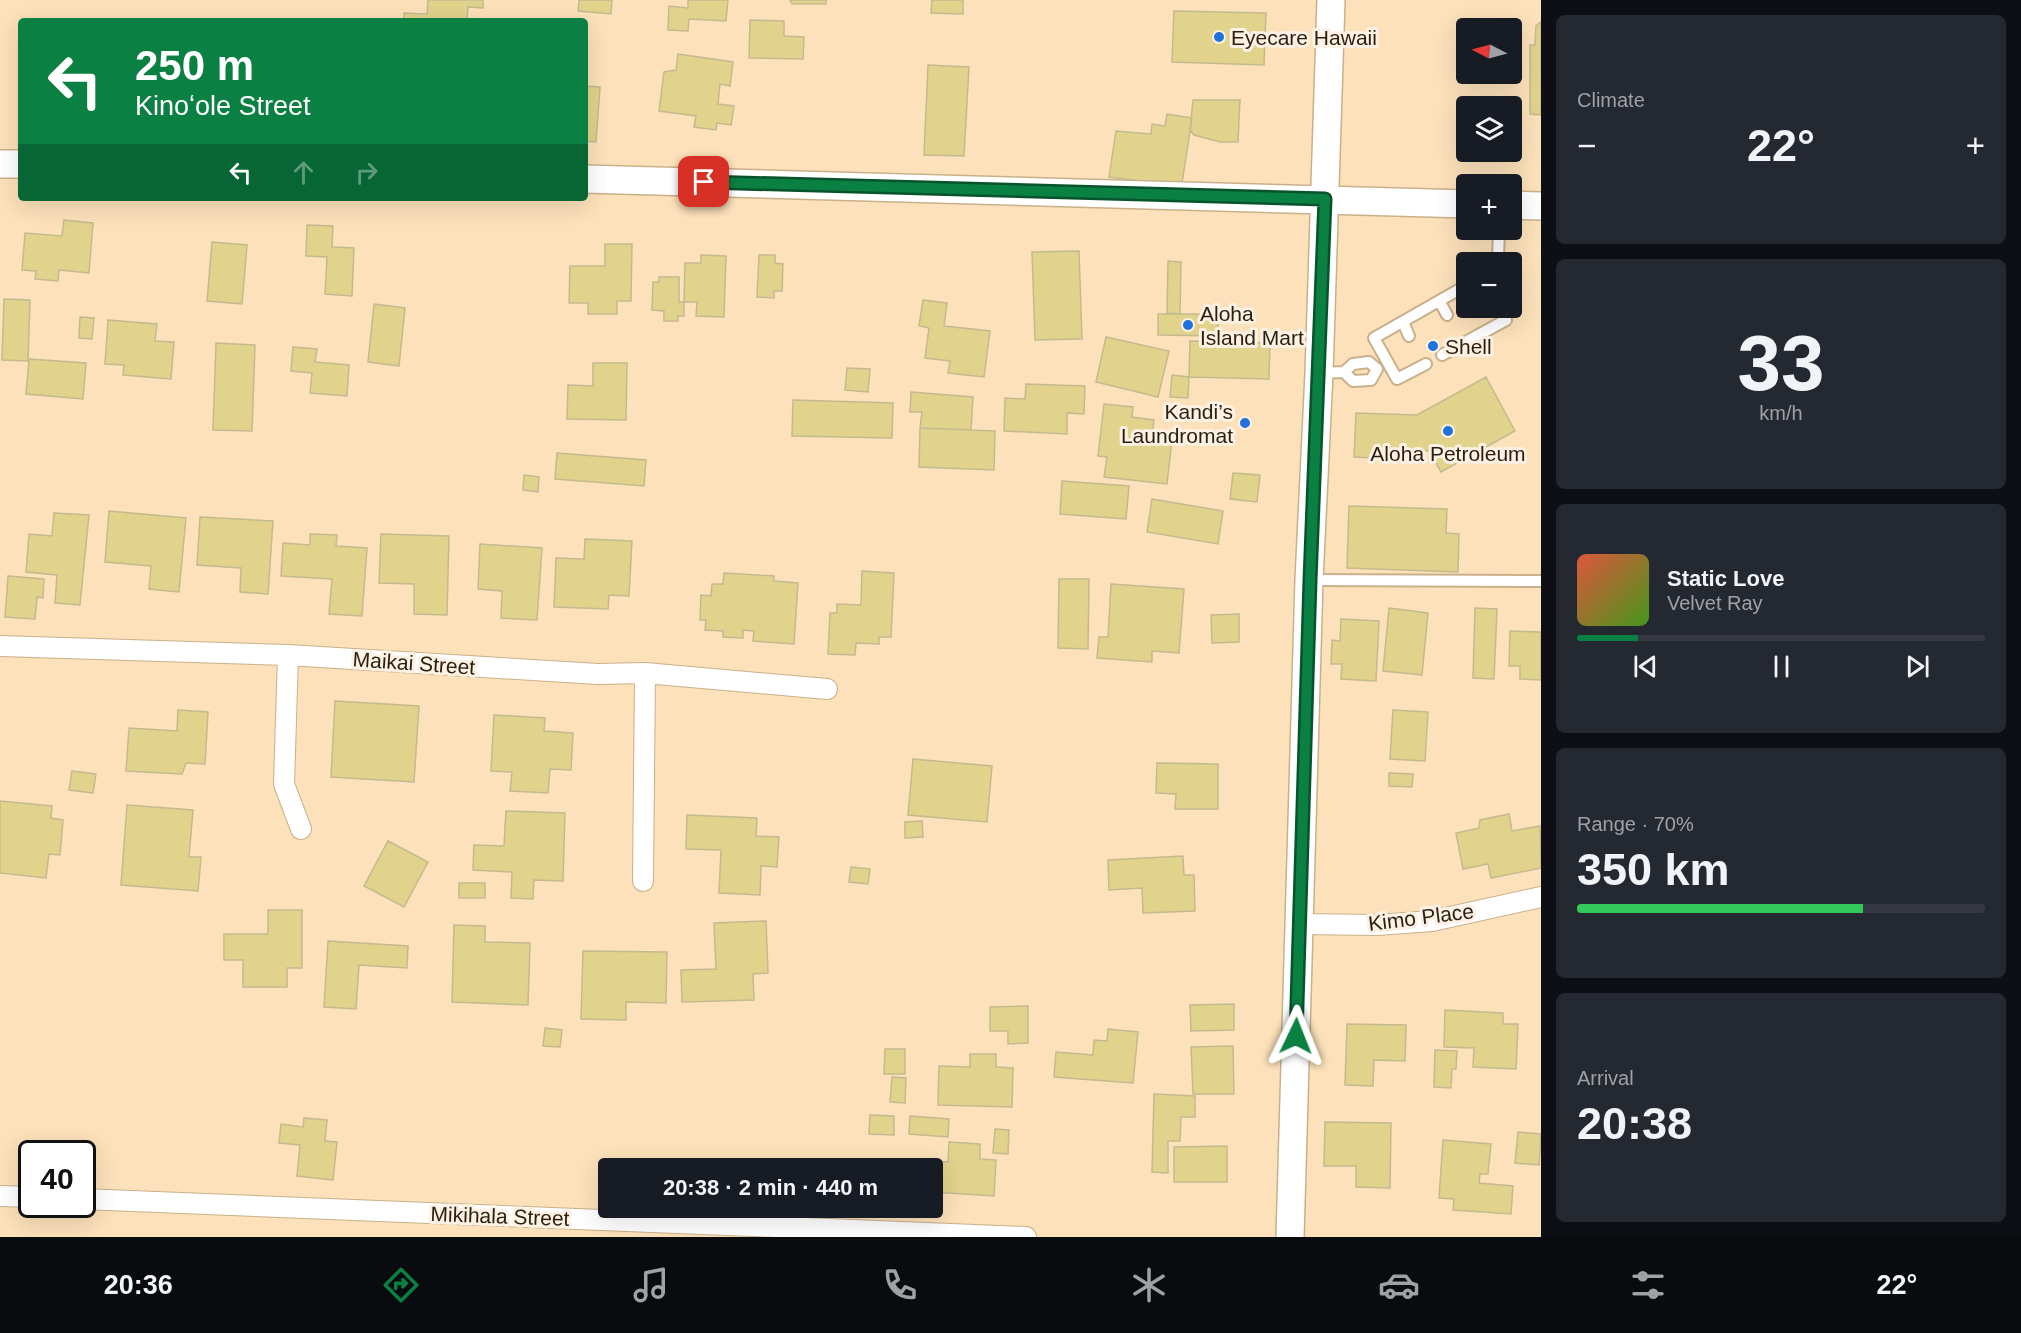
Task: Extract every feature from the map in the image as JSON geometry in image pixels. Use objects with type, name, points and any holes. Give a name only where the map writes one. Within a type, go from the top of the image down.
[{"type":"street","points":[[1290,1237],[1310,580],[1331,372],[1325,199],[1331,0]]},
{"type":"street","points":[[0,164],[18,164]]},
{"type":"street","points":[[588,179],[1456,204]]},
{"type":"street","points":[[1522,205],[1541,206]]},
{"type":"street","name":"Maikai Street","points":[[0,646],[288,655],[598,674],[645,673],[827,689]]},
{"type":"street","points":[[288,655],[284,784],[301,829]]},
{"type":"street","points":[[643,881],[645,673]]},
{"type":"street","name":"Kimo Place","points":[[1299,924],[1377,925],[1432,921],[1541,897]]},
{"type":"street","points":[[0,1196],[18,1197]]},
{"type":"street","name":"Mikihala Street","points":[[96,1200],[1026,1237]]},
{"type":"lane","points":[[1422,362],[1397,379],[1374,338],[1456,292]]},
{"type":"lane","points":[[1440,302],[1448,315]]},
{"type":"lane","points":[[1442,355],[1461,340],[1506,321],[1505,318]]},
{"type":"lane","points":[[1403,322],[1409,336]]},
{"type":"lane","points":[[1331,372],[1353,364],[1369,362],[1377,369]]},
{"type":"lane","points":[[1331,372],[1353,381],[1371,380],[1377,369],[1388,363]]},
{"type":"lane","points":[[1310,580],[1541,581]]},
{"type":"building","points":[[428,0],[483,0],[483,8],[468,7],[467,18],[404,18],[404,13],[427,14]]},
{"type":"building","points":[[579,0],[612,0],[611,14],[578,11]]},
{"type":"building","points":[[688,0],[728,0],[726,21],[689,19],[688,31],[668,30],[669,6],[688,8]]},
{"type":"building","points":[[790,0],[826,0],[826,4],[792,4]]},
{"type":"building","points":[[932,0],[963,0],[963,14],[931,13]]},
{"type":"building","name":"Eyecare Hawaii","points":[[1174,11],[1266,13],[1264,65],[1172,62]]},
{"type":"building","points":[[750,20],[784,21],[784,36],[804,37],[803,59],[749,58]]},
{"type":"building","points":[[1541,22],[1541,115],[1530,114],[1530,45],[1535,45],[1536,26]]},
{"type":"building","points":[[678,54],[733,62],[730,86],[720,84],[718,104],[734,106],[731,125],[717,123],[716,130],[694,127],[696,116],[659,111],[664,72],[676,70]]},
{"type":"building","points":[[928,65],[969,67],[964,156],[924,155]]},
{"type":"building","points":[[588,86],[600,87],[596,142],[588,141]]},
{"type":"building","points":[[1193,100],[1240,100],[1238,142],[1220,142],[1194,135],[1190,130]]},
{"type":"building","points":[[1167,114],[1192,118],[1182,183],[1139,186],[1140,181],[1109,177],[1116,131],[1151,134],[1152,124],[1165,126]]},
{"type":"building","points":[[64,220],[93,223],[89,273],[59,270],[58,281],[35,279],[36,271],[22,270],[25,233],[62,236]]},
{"type":"building","points":[[307,225],[333,226],[332,247],[354,248],[352,296],[325,294],[327,257],[306,256]]},
{"type":"building","points":[[212,242],[247,245],[242,304],[207,301]]},
{"type":"building","points":[[605,244],[632,244],[631,301],[617,301],[617,314],[588,314],[588,303],[569,303],[570,266],[605,266]]},
{"type":"building","points":[[1079,251],[1082,339],[1035,340],[1032,252]]},
{"type":"building","points":[[701,255],[726,256],[724,317],[696,316],[697,302],[684,302],[685,263],[701,263]]},
{"type":"building","points":[[759,255],[775,255],[775,263],[783,264],[782,291],[774,291],[774,298],[757,297]]},
{"type":"building","points":[[1168,261],[1181,262],[1180,314],[1167,313]]},
{"type":"building","points":[[659,277],[679,277],[679,302],[684,302],[684,316],[678,316],[678,321],[664,321],[664,311],[652,310],[653,282],[659,282]]},
{"type":"building","points":[[4,299],[30,300],[28,361],[2,360]]},
{"type":"building","points":[[923,300],[947,303],[944,326],[990,331],[984,377],[948,373],[950,361],[925,358],[929,328],[919,326]]},
{"type":"building","points":[[374,304],[405,308],[399,366],[368,362]]},
{"type":"building","name":"Aloha Island Mart","points":[[1158,314],[1218,314],[1218,336],[1158,335]]},
{"type":"building","points":[[80,317],[94,318],[92,339],[79,338]]},
{"type":"building","points":[[108,320],[157,324],[155,341],[174,342],[171,379],[123,375],[124,365],[105,364]]},
{"type":"building","points":[[1106,337],[1169,351],[1158,397],[1096,382]]},
{"type":"building","points":[[1190,341],[1270,343],[1269,379],[1189,377]]},
{"type":"building","points":[[216,343],[255,345],[252,431],[213,430]]},
{"type":"building","points":[[293,347],[317,349],[315,362],[349,365],[347,396],[310,393],[312,373],[291,371]]},
{"type":"building","points":[[29,359],[86,363],[83,399],[26,394]]},
{"type":"building","points":[[593,363],[627,363],[626,420],[567,419],[568,385],[593,386]]},
{"type":"building","points":[[847,368],[870,369],[868,392],[845,390]]},
{"type":"building","points":[[1172,375],[1189,377],[1188,398],[1170,397]]},
{"type":"building","points":[[1486,377],[1515,431],[1441,472],[1429,451],[1416,450],[1415,460],[1354,457],[1356,413],[1417,415]]},
{"type":"building","points":[[1026,384],[1085,386],[1084,414],[1067,413],[1067,434],[1004,431],[1005,398],[1025,399]]},
{"type":"building","points":[[911,392],[973,397],[971,430],[920,428],[922,412],[910,412]]},
{"type":"building","points":[[793,400],[893,403],[892,438],[792,436]]},
{"type":"building","points":[[1104,404],[1133,407],[1132,417],[1154,420],[1152,437],[1172,440],[1167,484],[1104,477],[1107,457],[1098,456]]},
{"type":"building","points":[[920,428],[995,431],[994,470],[919,467]]},
{"type":"building","points":[[557,453],[646,460],[644,486],[555,479]]},
{"type":"building","points":[[1233,473],[1260,475],[1257,502],[1230,499]]},
{"type":"building","points":[[524,475],[539,477],[538,492],[523,490]]},
{"type":"building","points":[[1062,481],[1129,486],[1126,519],[1060,514]]},
{"type":"building","points":[[1152,499],[1223,511],[1218,544],[1147,532]]},
{"type":"building","points":[[1349,506],[1447,509],[1446,533],[1459,534],[1458,572],[1347,568]]},
{"type":"building","points":[[109,511],[186,518],[179,592],[149,589],[151,566],[105,562]]},
{"type":"building","points":[[54,513],[89,515],[80,605],[55,603],[57,575],[26,572],[29,534],[52,536]]},
{"type":"building","points":[[200,517],[273,521],[268,594],[240,592],[241,568],[197,565]]},
{"type":"building","points":[[310,534],[337,535],[336,546],[367,548],[362,616],[329,614],[332,579],[281,576],[283,543],[310,545]]},
{"type":"building","points":[[381,534],[449,536],[447,615],[414,614],[414,584],[379,583]]},
{"type":"building","points":[[585,539],[632,541],[629,596],[609,595],[608,609],[554,607],[556,558],[584,559]]},
{"type":"building","points":[[480,544],[542,548],[537,620],[501,618],[502,591],[478,589]]},
{"type":"building","points":[[862,571],[894,573],[891,637],[879,637],[879,644],[856,643],[855,655],[828,654],[830,613],[837,613],[837,604],[861,605]]},
{"type":"building","points":[[724,573],[774,576],[774,581],[798,583],[794,644],[753,641],[754,631],[743,630],[743,638],[723,637],[723,631],[705,630],[706,620],[700,620],[701,595],[711,596],[712,584],[723,584]]},
{"type":"building","points":[[8,576],[44,579],[43,598],[37,597],[35,619],[5,617]]},
{"type":"building","points":[[1059,579],[1089,579],[1088,649],[1058,648]]},
{"type":"building","points":[[1111,584],[1184,589],[1179,653],[1152,651],[1152,662],[1097,658],[1099,637],[1108,637]]},
{"type":"building","points":[[1389,608],[1428,613],[1422,675],[1383,671]]},
{"type":"building","points":[[1475,608],[1497,609],[1494,679],[1473,678]]},
{"type":"building","points":[[1239,614],[1239,642],[1212,643],[1211,615]]},
{"type":"building","points":[[1341,619],[1379,621],[1376,681],[1341,679],[1342,664],[1331,664],[1332,640],[1340,641]]},
{"type":"building","points":[[1510,631],[1541,632],[1541,680],[1520,679],[1520,666],[1509,666]]},
{"type":"building","points":[[335,701],[419,706],[414,782],[331,777]]},
{"type":"building","points":[[178,710],[208,712],[205,764],[186,763],[182,774],[126,771],[129,728],[177,731]]},
{"type":"building","points":[[1393,710],[1428,712],[1425,761],[1390,759]]},
{"type":"building","points":[[494,715],[545,718],[544,731],[573,733],[571,770],[550,769],[548,793],[510,791],[512,772],[491,771]]},
{"type":"building","points":[[913,759],[992,766],[987,822],[908,815]]},
{"type":"building","points":[[1157,763],[1218,764],[1218,809],[1175,809],[1176,794],[1156,793]]},
{"type":"building","points":[[72,771],[96,774],[93,793],[69,790]]},
{"type":"building","points":[[1389,773],[1413,774],[1412,787],[1389,786]]},
{"type":"building","points":[[0,801],[52,806],[51,818],[63,820],[60,855],[49,854],[46,878],[0,873]]},
{"type":"building","points":[[127,805],[193,810],[189,857],[201,857],[198,891],[121,885]]},
{"type":"building","points":[[506,811],[565,813],[563,881],[534,880],[533,899],[511,898],[512,872],[473,870],[474,845],[504,846]]},
{"type":"building","points":[[1509,814],[1512,831],[1540,826],[1541,868],[1491,878],[1488,864],[1463,869],[1456,833],[1479,828],[1480,820]]},
{"type":"building","points":[[687,815],[757,818],[756,836],[779,837],[777,867],[761,866],[760,895],[719,893],[721,850],[686,849]]},
{"type":"building","points":[[922,821],[923,837],[905,838],[905,822]]},
{"type":"building","points":[[388,841],[428,862],[404,907],[364,886]]},
{"type":"building","points":[[1183,856],[1184,875],[1194,875],[1195,911],[1143,913],[1142,888],[1109,890],[1108,860]]},
{"type":"building","points":[[851,867],[870,869],[868,884],[849,882]]},
{"type":"building","points":[[459,883],[485,883],[485,898],[459,898]]},
{"type":"building","points":[[268,910],[302,910],[302,968],[287,968],[287,987],[243,987],[243,960],[224,960],[224,934],[268,934]]},
{"type":"building","points":[[766,921],[768,973],[753,974],[754,1000],[682,1002],[681,970],[716,969],[714,923]]},
{"type":"building","points":[[454,925],[485,926],[485,942],[530,943],[528,1005],[452,1002]]},
{"type":"building","points":[[328,941],[408,946],[407,968],[359,965],[356,1009],[324,1007]]},
{"type":"building","points":[[583,951],[667,952],[666,1003],[626,1002],[626,1020],[581,1019]]},
{"type":"building","points":[[1234,1004],[1234,1030],[1191,1031],[1190,1005]]},
{"type":"building","points":[[1028,1006],[1028,1043],[1008,1044],[1008,1031],[990,1031],[990,1007]]},
{"type":"building","points":[[1445,1010],[1503,1013],[1503,1024],[1518,1024],[1516,1069],[1473,1067],[1474,1048],[1444,1047]]},
{"type":"building","points":[[1347,1024],[1406,1025],[1405,1061],[1374,1060],[1373,1086],[1345,1085]]},
{"type":"building","points":[[545,1028],[562,1030],[560,1047],[543,1046]]},
{"type":"building","points":[[1108,1029],[1138,1032],[1133,1083],[1054,1077],[1056,1052],[1093,1055],[1094,1040],[1107,1041]]},
{"type":"building","points":[[1233,1046],[1234,1094],[1193,1094],[1191,1047]]},
{"type":"building","points":[[885,1049],[905,1049],[905,1074],[884,1074]]},
{"type":"building","points":[[1435,1050],[1457,1051],[1456,1069],[1452,1069],[1451,1088],[1434,1087]]},
{"type":"building","points":[[970,1054],[996,1054],[996,1067],[1013,1068],[1012,1107],[938,1105],[939,1066],[970,1067]]},
{"type":"building","points":[[892,1077],[906,1078],[905,1103],[890,1102]]},
{"type":"building","points":[[1154,1094],[1195,1096],[1195,1117],[1181,1117],[1180,1141],[1168,1141],[1168,1173],[1152,1172]]},
{"type":"building","points":[[870,1115],[894,1116],[894,1135],[869,1134]]},
{"type":"building","points":[[910,1116],[949,1119],[948,1137],[909,1134]]},
{"type":"building","points":[[304,1118],[327,1120],[325,1141],[337,1142],[333,1180],[297,1176],[300,1145],[279,1143],[281,1124],[303,1127]]},
{"type":"building","points":[[1325,1122],[1391,1123],[1390,1188],[1356,1187],[1356,1166],[1324,1166]]},
{"type":"building","points":[[995,1129],[1009,1130],[1008,1154],[993,1153]]},
{"type":"building","points":[[1518,1132],[1541,1134],[1539,1165],[1515,1163]]},
{"type":"building","points":[[1443,1140],[1491,1144],[1488,1174],[1480,1174],[1479,1183],[1513,1186],[1511,1214],[1453,1210],[1454,1199],[1439,1198]]},
{"type":"building","points":[[949,1142],[980,1144],[980,1159],[996,1160],[994,1196],[943,1193],[943,1162],[948,1162]]},
{"type":"building","points":[[1227,1146],[1227,1182],[1174,1182],[1174,1147]]},
{"type":"place","name":"Eyecare Hawaii","points":[[1219,37]]},
{"type":"place","name":"Aloha Island Mart","points":[[1188,325]]},
{"type":"place","name":"Shell","points":[[1433,346]]},
{"type":"place","name":"Kandi’s Laundromat","points":[[1245,423]]},
{"type":"place","name":"Aloha Petroleum","points":[[1448,431]]},
{"type":"route","points":[[704,182],[1325,199],[1296,1036]]}]
